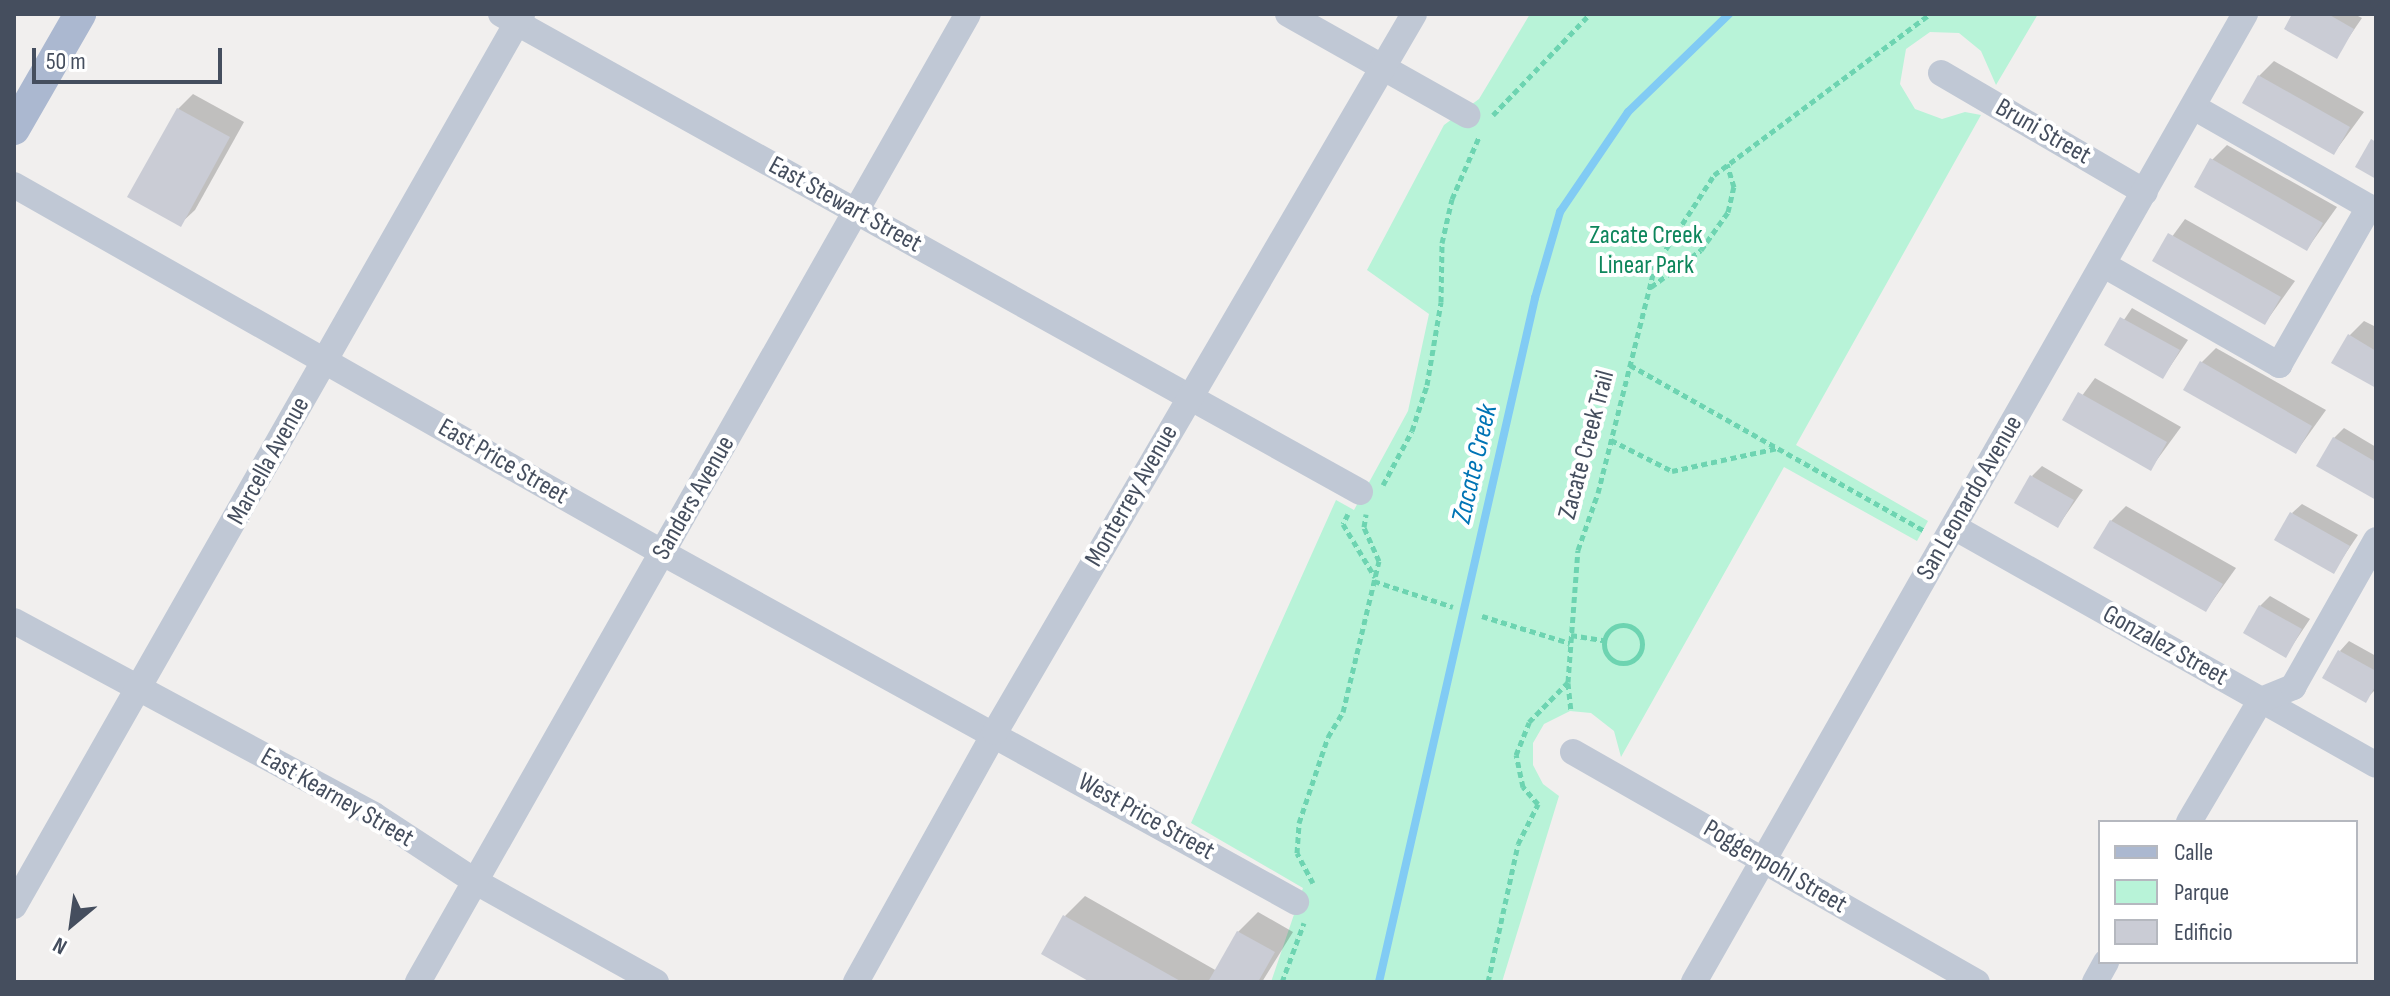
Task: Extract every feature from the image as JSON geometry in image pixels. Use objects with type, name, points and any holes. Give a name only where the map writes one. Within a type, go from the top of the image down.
[{"type":"main road","points":[[14,129],[80,14]]},
{"type":"street","name":"Sanders Avenue","points":[[418,982],[968,14]]},
{"type":"street","points":[[1288,14],[1467,115]]},
{"type":"street","name":"Monterrey Avenue","points":[[856,982],[995,732],[1414,14]]},
{"type":"street","name":"San Leonardo Avenue","points":[[1694,982],[2245,14]]},
{"type":"street","name":"East Stewart Street","points":[[514,17],[1368,499]]},
{"type":"street","name":"Marcella Avenue","points":[[14,906],[325,362],[514,17]]},
{"type":"street","name":"Bruni Street","points":[[1941,73],[2145,192]]},
{"type":"street","points":[[2104,265],[2279,365],[2369,207],[2194,107]]},
{"type":"street","name":"East Price Street","points":[[14,185],[663,553],[995,732]]},
{"type":"street","name":"Gonzalez Street","points":[[1954,527],[2376,765]]},
{"type":"street","points":[[2190,820],[2261,700],[2293,687],[2376,540]]},
{"type":"street","name":"East Kearney Street","points":[[14,621],[374,815],[476,882],[656,982]]},
{"type":"street","name":"West Price Street","points":[[995,732],[1306,902]]},
{"type":"street","name":"Poggenpohl Street","points":[[1573,752],[1977,982]]},
{"type":"street","points":[[2095,982],[2105,964]]},
{"type":"path","points":[[1453,607],[1374,579],[1343,524],[1368,499],[1412,431],[1427,385],[1441,302],[1442,243],[1452,199],[1474,146],[1507,97],[1590,14]]},
{"type":"path","name":"Zacate Creek Trail","points":[[1571,710],[1568,682],[1578,550],[1611,440],[1655,266],[1691,203],[1727,164],[1930,14]]},
{"type":"path","points":[[1650,288],[1701,250],[1728,212],[1734,187],[1727,164]]},
{"type":"path","points":[[1630,365],[1925,531]]},
{"type":"path","points":[[1611,440],[1672,471],[1778,448]]},
{"type":"path","points":[[1282,982],[1306,902],[1297,853],[1299,823],[1328,737],[1343,712],[1379,553],[1364,527],[1368,499]]},
{"type":"path","points":[[1482,616],[1570,643]]},
{"type":"path","points":[[1624,625],[1636,629],[1643,647],[1631,662],[1618,663],[1607,656],[1604,640],[1612,628],[1624,625]]},
{"type":"path","points":[[1571,635],[1604,640]]},
{"type":"path","points":[[1488,982],[1518,844],[1538,804],[1523,787],[1516,755],[1529,722],[1568,682]]},
{"type":"green space","name":"Zacate Creek Linear Park","points":[[1530,14],[2038,14],[1996,85],[1981,51],[1959,33],[1930,32],[1906,49],[1900,84],[1915,109],[1942,119],[1965,112],[1981,115],[1796,445],[1928,521],[1917,541],[1784,467],[1621,757],[1614,731],[1591,713],[1570,711],[1544,724],[1533,743],[1533,765],[1543,784],[1559,796],[1502,982],[1271,982],[1303,888],[1191,823],[1336,500],[1354,510],[1408,411],[1429,314],[1367,270],[1444,125],[1479,99]]},
{"type":"building","points":[[2292,14],[2328,14],[2354,29],[2337,59],[2284,29]]},
{"type":"building","points":[[2258,75],[2350,127],[2334,155],[2242,103]]},
{"type":"building","points":[[177,108],[230,137],[181,227],[127,197]]},
{"type":"building","points":[[2371,139],[2376,142],[2376,179],[2355,167]]},
{"type":"building","points":[[2210,158],[2323,223],[2307,251],[2194,187]]},
{"type":"building","points":[[2168,233],[2281,297],[2265,325],[2152,261]]},
{"type":"building","points":[[2120,317],[2180,350],[2163,379],[2104,345]]},
{"type":"building","points":[[2348,334],[2376,351],[2376,388],[2331,363]]},
{"type":"building","points":[[2200,361],[2312,426],[2296,454],[2183,390]]},
{"type":"building","points":[[2078,392],[2167,442],[2151,471],[2062,420]]},
{"type":"building","points":[[2333,437],[2376,462],[2376,500],[2316,466]]},
{"type":"building","points":[[2030,475],[2074,500],[2058,528],[2014,503]]},
{"type":"building","points":[[2290,512],[2350,546],[2334,574],[2274,540]]},
{"type":"building","points":[[2110,520],[2223,584],[2206,612],[2093,548]]},
{"type":"building","points":[[2259,605],[2302,629],[2286,658],[2243,633]]},
{"type":"building","points":[[2338,650],[2376,671],[2376,685],[2366,703],[2322,678]]},
{"type":"building","points":[[1063,915],[1182,982],[1090,982],[1041,954]]},
{"type":"building","points":[[1237,931],[1275,952],[1258,982],[1208,982]]},
{"type":"waterway","name":"Zacate Creek","points":[[1379,982],[1535,298],[1560,212],[1628,112],[1729,14]]}]
